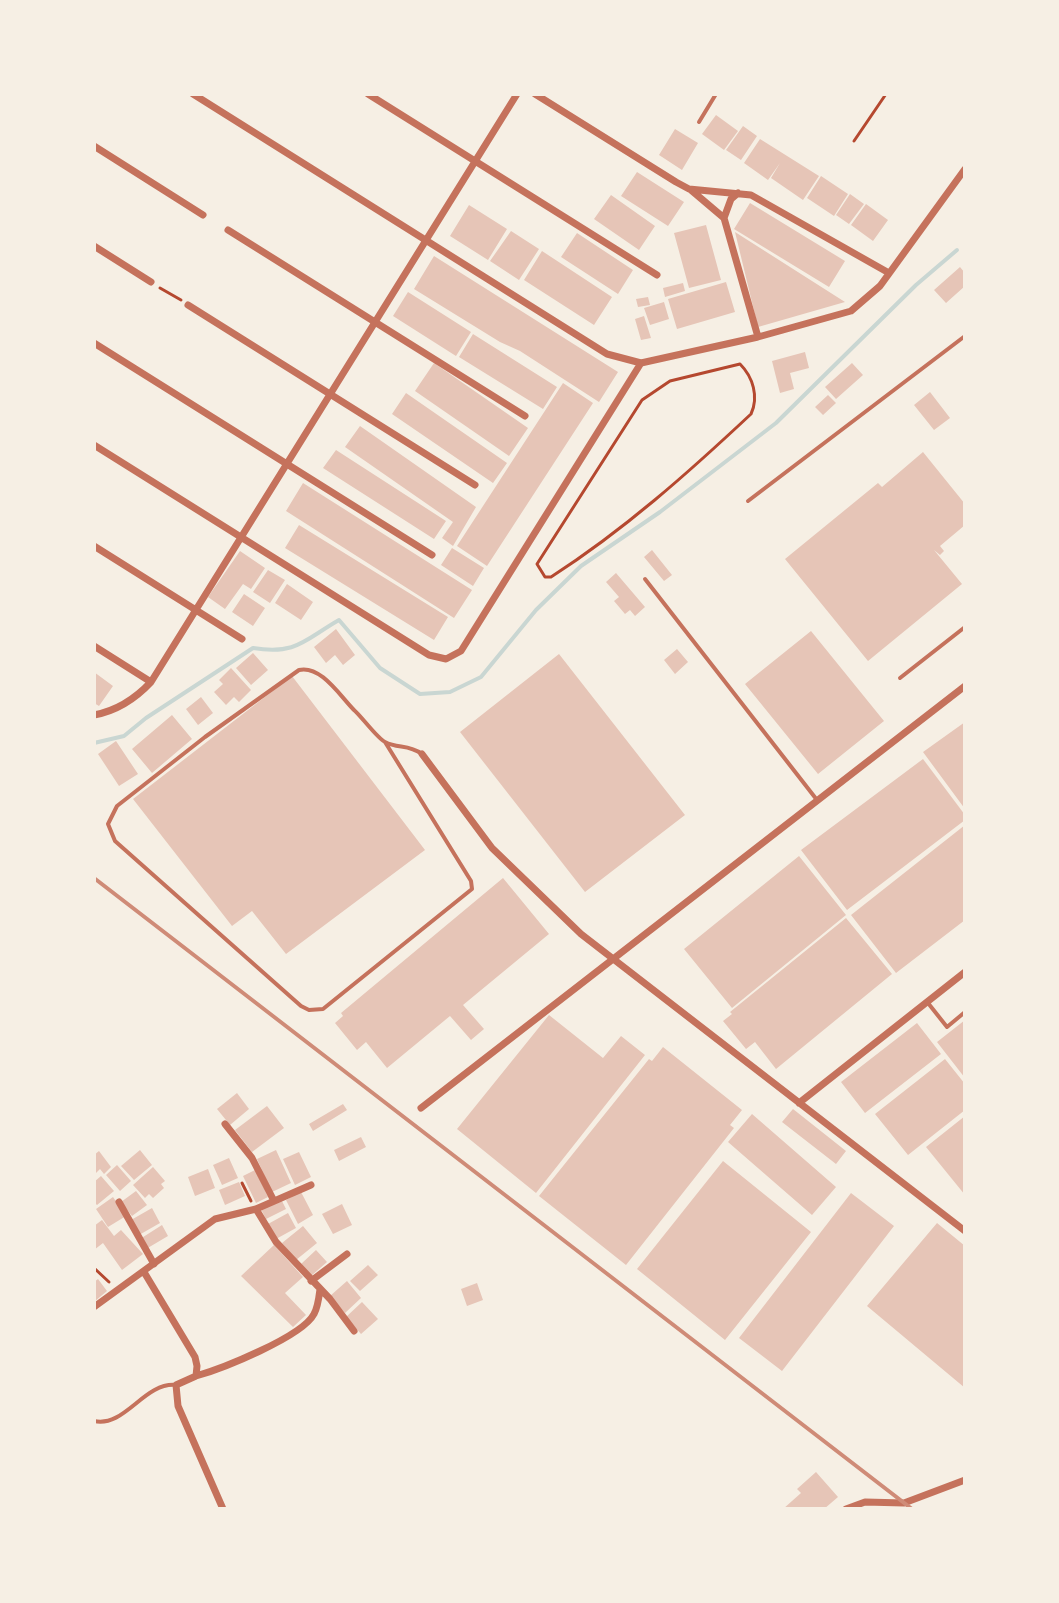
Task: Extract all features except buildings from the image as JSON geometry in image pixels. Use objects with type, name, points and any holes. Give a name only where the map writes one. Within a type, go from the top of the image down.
[{"type":"street","points":[[193,94],[607,354],[641,363],[758,337],[851,311],[870,297],[965,169]]},
{"type":"street","points":[[368,94],[657,275]]},
{"type":"street","points":[[94,715],[139,695],[151,682],[517,94]]},
{"type":"street","points":[[535,94],[689,189],[724,218],[758,337]]},
{"type":"street","points":[[94,146],[203,215]]},
{"type":"street","points":[[689,189],[751,195],[889,273]]},
{"type":"street","points":[[724,218],[731,199],[738,193]]},
{"type":"street","points":[[228,230],[525,416]]},
{"type":"street","points":[[94,246],[151,282]]},
{"type":"street","points":[[188,305],[475,485]]},
{"type":"street","points":[[94,343],[432,555]]},
{"type":"street","points":[[94,445],[429,655],[446,659],[455,657],[461,651],[641,363]]},
{"type":"street","points":[[94,546],[242,639]]},
{"type":"street","points":[[94,646],[151,682]]},
{"type":"street","points":[[421,1108],[965,686]]},
{"type":"street","points":[[422,754],[492,848],[581,934],[965,1231]]},
{"type":"street","points":[[799,1103],[965,972]]},
{"type":"street","points":[[225,1124],[252,1158],[274,1201]]},
{"type":"street","points":[[94,1307],[215,1219],[256,1209],[311,1185]]},
{"type":"street","points":[[119,1202],[154,1264]]},
{"type":"street","points":[[256,1209],[276,1242],[354,1331]]},
{"type":"street","points":[[311,1281],[347,1254]]},
{"type":"street","points":[[144,1272],[195,1357],[196,1376]]},
{"type":"street","points":[[223,1509],[178,1406],[176,1385],[268,1347],[308,1322],[317,1309],[320,1289]]},
{"type":"street","points":[[846,1509],[865,1502],[904,1503],[965,1480]]},
{"type":"lane","points":[[699,122],[716,94]]},
{"type":"lane","points":[[748,501],[965,336]]},
{"type":"lane","points":[[645,579],[817,800]]},
{"type":"lane","points":[[900,678],[965,627]]},
{"type":"lane","points":[[385,742],[471,881],[472,889],[323,1009],[309,1010],[301,1006],[115,841],[110,833],[108,824],[117,806],[205,737],[299,670],[311,669],[318,673],[385,742],[407,746],[422,754]]},
{"type":"lane","points":[[927,1001],[947,1027],[965,1012]]},
{"type":"lane","points":[[94,1421],[112,1420],[154,1391],[176,1385]]},
{"type":"path","points":[[854,141],[886,94]]},
{"type":"path","points":[[151,282],[188,305]]},
{"type":"path","points":[[740,364],[747,371],[754,388],[755,405],[751,414],[616,533],[551,577],[545,577],[539,570],[537,564],[642,400],[670,381],[740,364]]},
{"type":"path","points":[[242,1183],[256,1209]]},
{"type":"path","points":[[94,1268],[117,1290]]},
{"type":"waterway","points":[[94,743],[124,736],[146,718],[253,648],[268,650],[290,647],[339,620],[380,668],[420,694],[450,692],[481,677],[536,610],[581,566],[660,512],[776,423],[916,285],[957,250]]},
{"type":"railway","points":[[94,878],[912,1509]]}]
